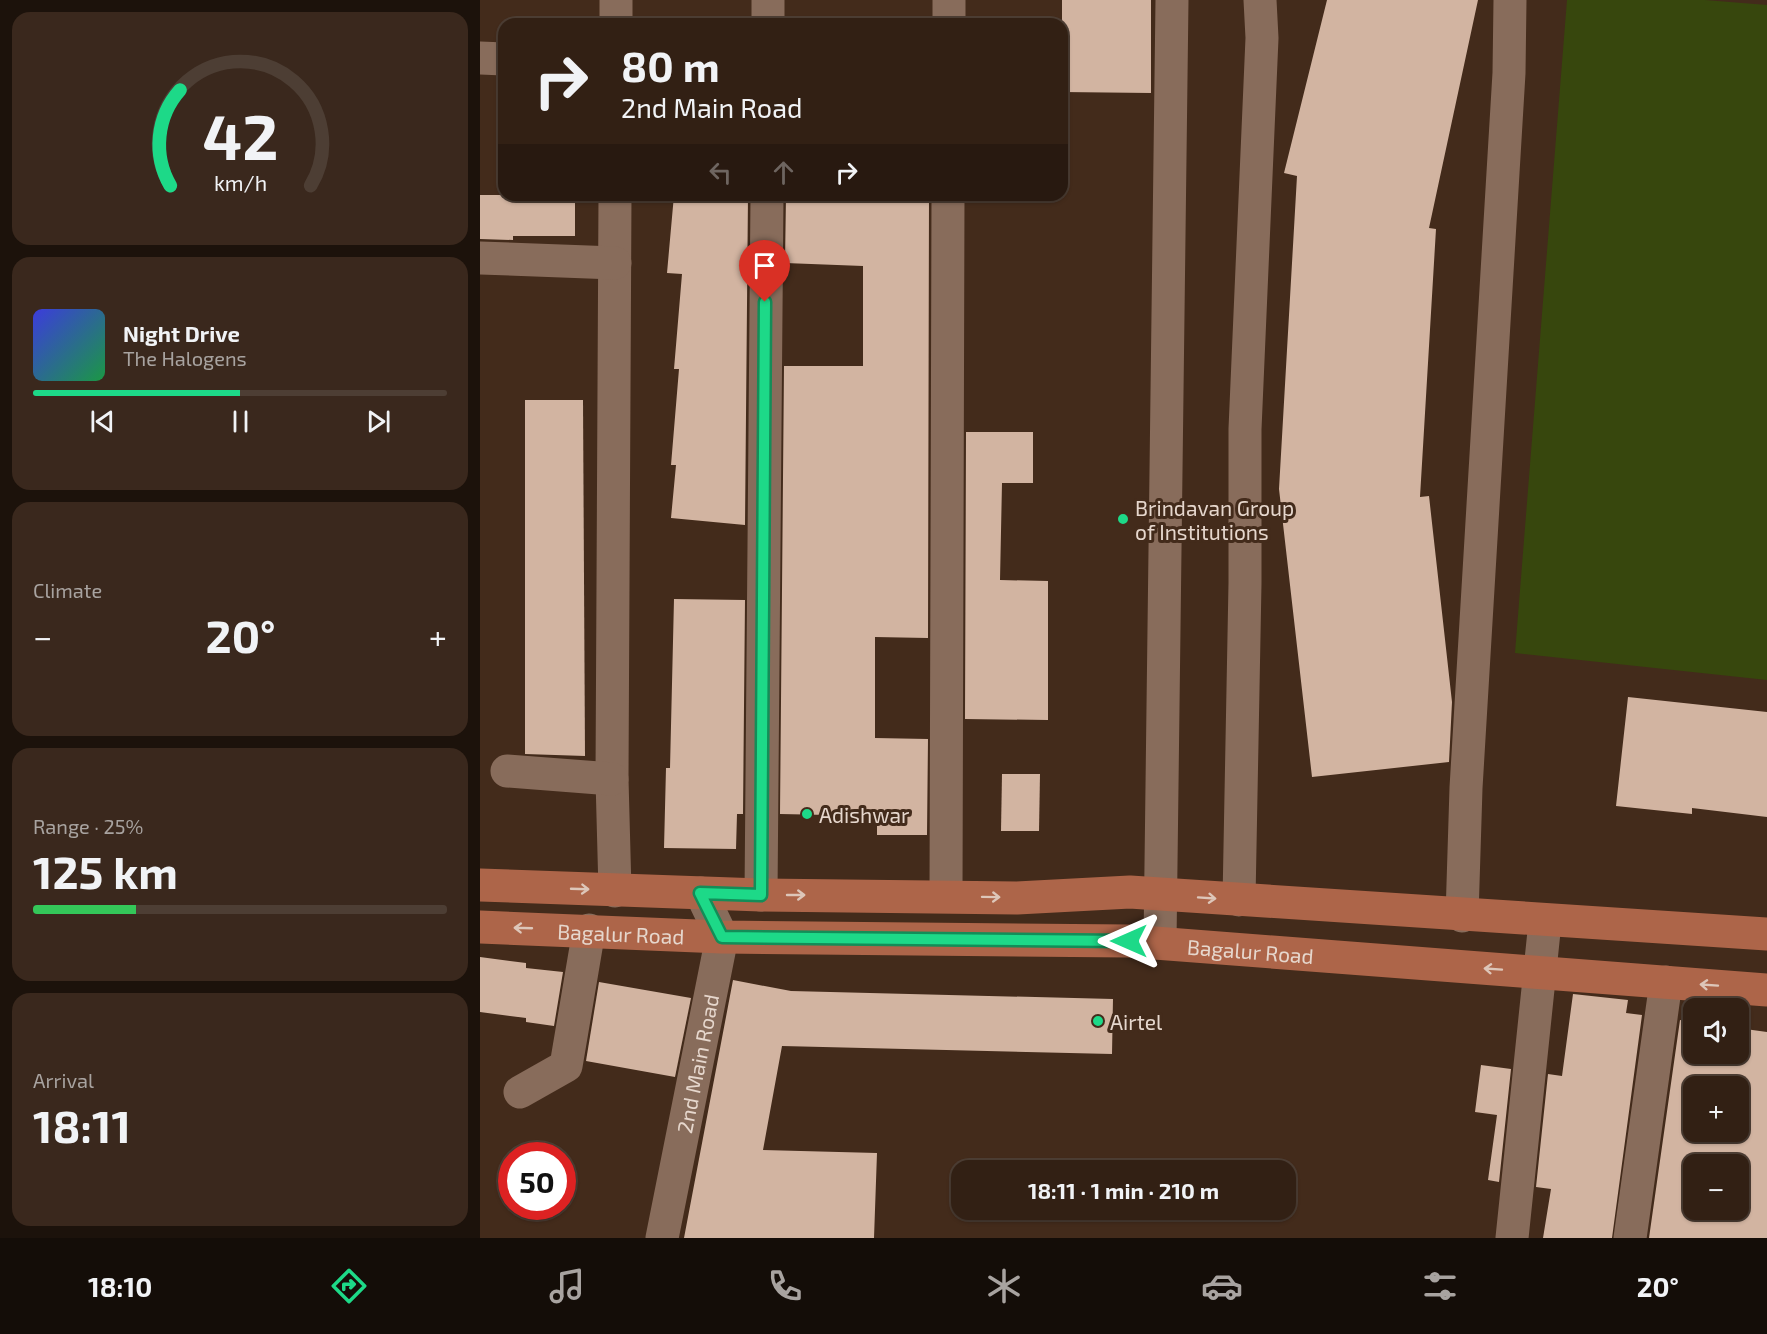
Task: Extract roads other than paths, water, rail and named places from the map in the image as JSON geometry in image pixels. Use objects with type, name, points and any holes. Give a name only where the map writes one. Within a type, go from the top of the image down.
[{"type":"main road","name":"Bagalur Road","points":[[480,885],[761,895],[1017,898],[1130,892],[1545,922],[1767,934]]},
{"type":"main road","name":"Bagalur Road","points":[[480,927],[722,937],[1129,941],[1767,990]]},
{"type":"street","points":[[616,0],[616,18]]},
{"type":"street","points":[[768,0],[768,18]]},
{"type":"street","points":[[949,0],[949,18]]},
{"type":"street","points":[[1160,943],[1172,0]]},
{"type":"street","points":[[1239,900],[1245,583],[1245,429],[1262,38],[1260,0]]},
{"type":"street","points":[[1462,916],[1466,788],[1508,85],[1510,0]]},
{"type":"street","points":[[480,58],[498,59]]},
{"type":"street","points":[[615,201],[612,778],[615,891]]},
{"type":"street","points":[[761,895],[766,201]]},
{"type":"street","points":[[946,896],[948,201]]},
{"type":"street","points":[[480,258],[615,263]]},
{"type":"street","points":[[507,771],[612,778]]},
{"type":"street","points":[[700,893],[722,937]]},
{"type":"street","points":[[1512,1238],[1545,922]]},
{"type":"street","points":[[520,1092],[566,1066],[590,930]]},
{"type":"street","name":"2nd Main Road","points":[[662,1238],[722,937]]},
{"type":"street","points":[[1630,1238],[1666,982]]},
{"type":"place","name":"Brindavan Group of Institutions","points":[[1123,519]]},
{"type":"place","name":"Adishwar","points":[[807,814]]},
{"type":"place","name":"Airtel","points":[[1098,1021]]}]
